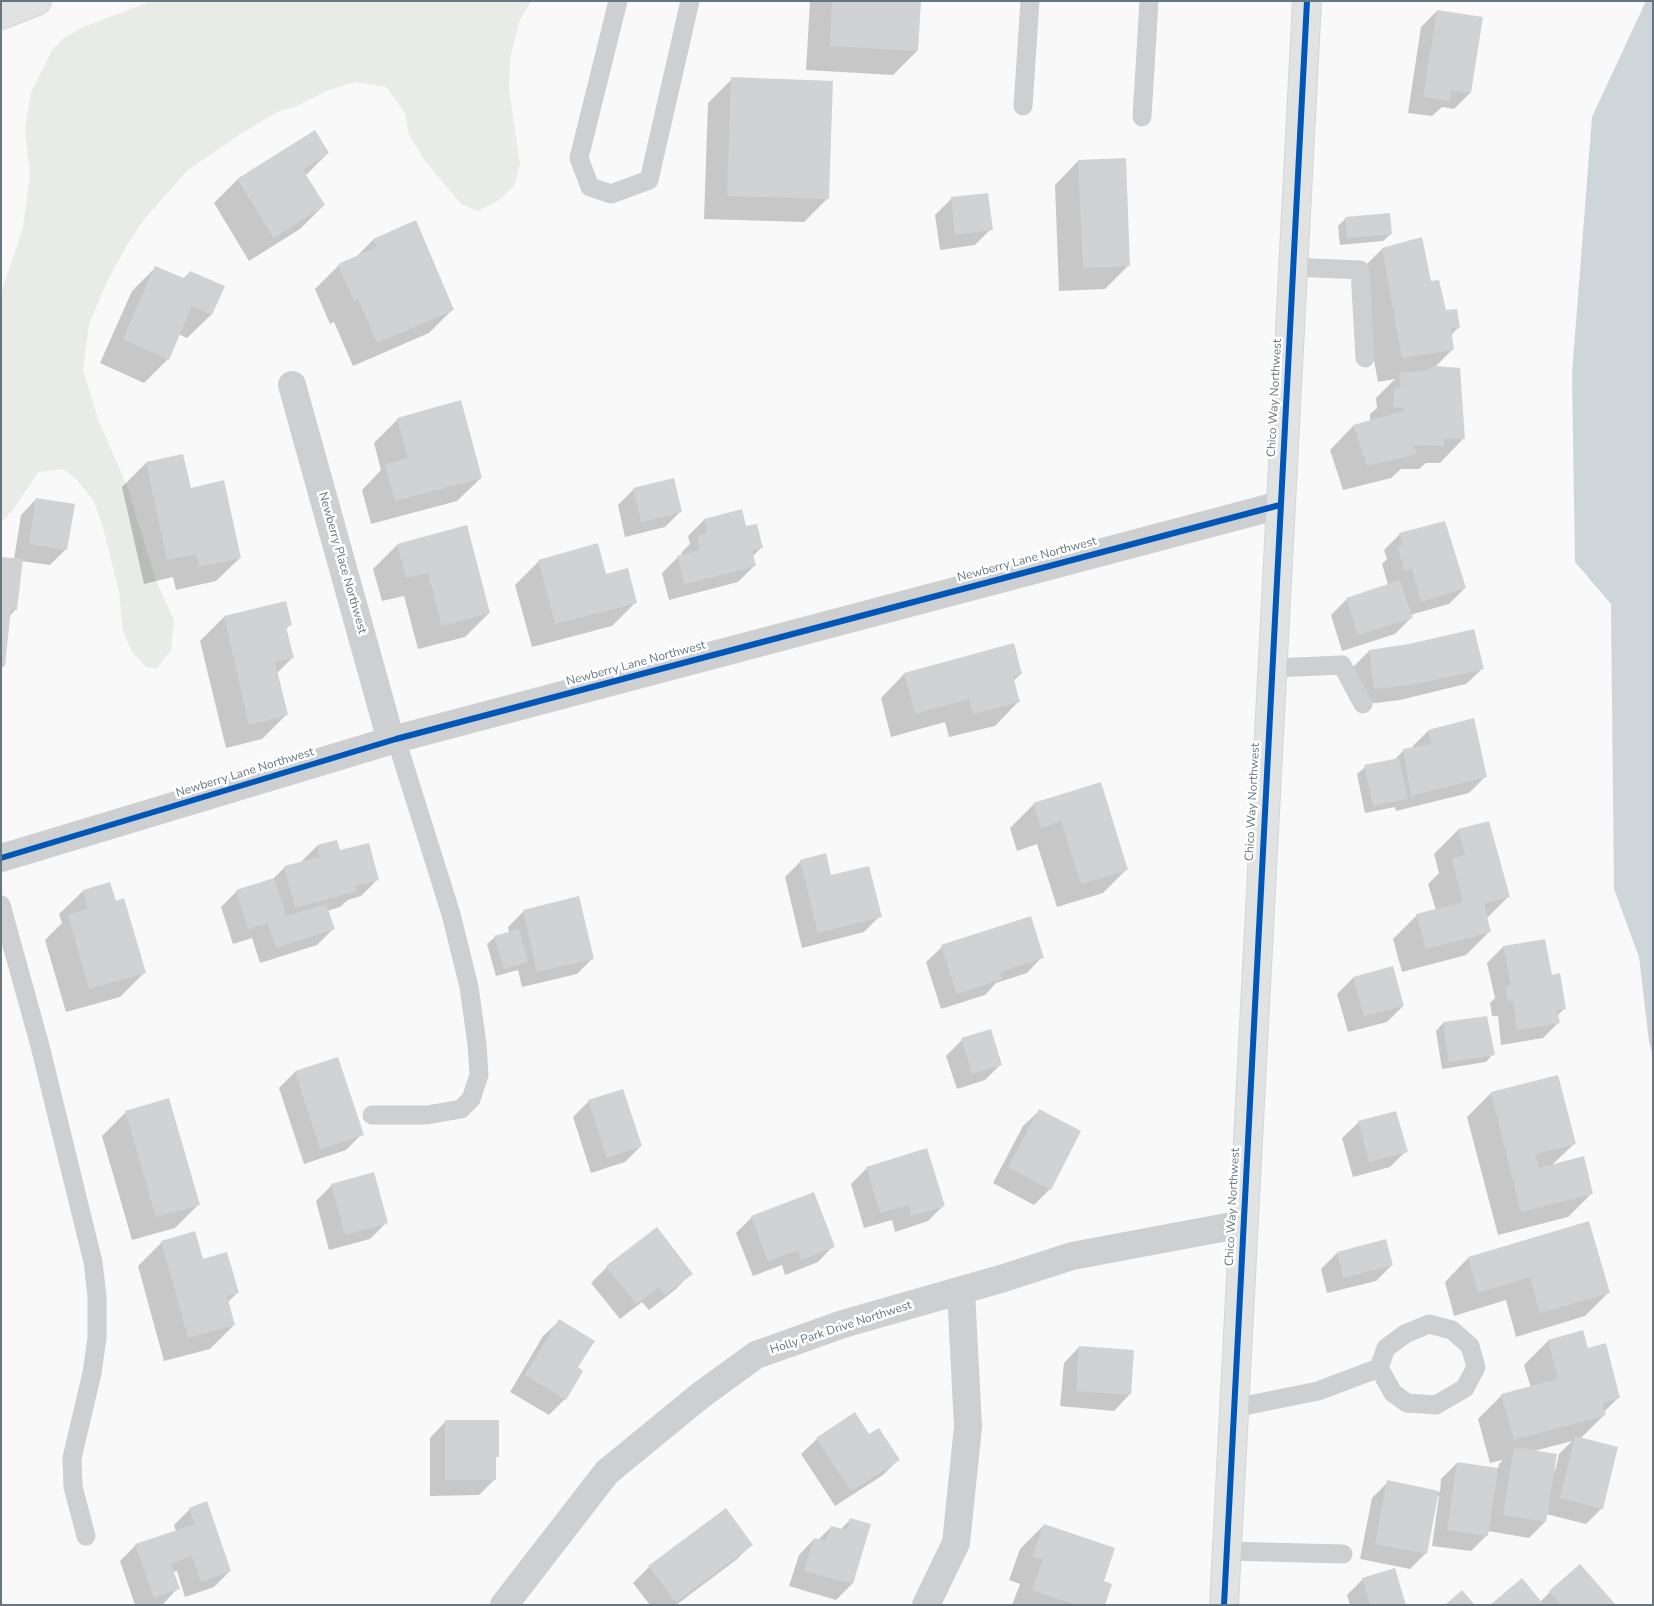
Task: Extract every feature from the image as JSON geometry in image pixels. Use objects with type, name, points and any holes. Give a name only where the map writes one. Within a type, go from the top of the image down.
[{"type":"main road","points":[[1,15],[37,1]]},
{"type":"main road","name":"Chico Way Northwest","points":[[1224,1605],[1307,1]]},
{"type":"street","name":"Newberry Place Northwest","points":[[292,385],[394,740]]},
{"type":"street","name":"Newberry Lane Northwest","points":[[1,858],[394,740],[1280,505]]},
{"type":"street","name":"Holly Park Drive Northwest","points":[[504,1605],[607,1472],[701,1395],[756,1355],[843,1324],[961,1291],[1072,1256],[1243,1224]]},
{"type":"street","points":[[926,1605],[956,1543],[968,1427],[961,1291]]},
{"type":"lane","points":[[618,1],[579,158],[590,187],[611,194],[649,180],[690,1]]},
{"type":"lane","points":[[1023,106],[1030,1]]},
{"type":"lane","points":[[1142,117],[1149,1]]},
{"type":"lane","points":[[1293,267],[1360,270],[1364,358]]},
{"type":"lane","points":[[1272,668],[1342,665],[1363,704]]},
{"type":"lane","points":[[372,1115],[427,1115],[461,1110],[471,1099],[479,1075],[477,1044],[469,988],[452,914],[394,740]]},
{"type":"lane","points":[[1,905],[40,1046],[93,1262],[98,1296],[97,1338],[92,1374],[72,1458],[73,1487],[86,1536]]},
{"type":"lane","points":[[1429,1324],[1452,1330],[1470,1346],[1476,1367],[1464,1388],[1436,1405],[1407,1403],[1393,1393],[1380,1368],[1386,1348],[1405,1334],[1429,1324]]},
{"type":"lane","points":[[1234,1408],[1318,1391],[1380,1368]]},
{"type":"lane","points":[[1227,1551],[1343,1554]]},
{"type":"shaded area","points":[[152,1],[531,1],[520,20],[510,58],[509,89],[520,164],[514,186],[499,200],[478,211],[461,204],[426,162],[409,135],[405,113],[386,87],[355,82],[329,90],[297,106],[277,112],[236,137],[187,171],[146,217],[127,245],[107,282],[89,324],[83,370],[98,419],[127,486],[156,581],[174,620],[171,650],[157,668],[146,667],[132,652],[123,631],[119,591],[102,523],[93,500],[77,480],[63,469],[38,472],[13,510],[1,522],[1,293],[23,228],[30,175],[25,130],[31,92],[52,50],[65,37],[83,27]]},
{"type":"shaded area","points":[[1646,1],[1653,1],[1653,1055],[1649,1042],[1639,957],[1614,889],[1611,604],[1575,562],[1572,373],[1592,117]]},
{"type":"building","points":[[832,1],[921,1],[918,51],[830,46]]},
{"type":"building","points":[[1437,10],[1483,17],[1471,93],[1451,90],[1449,101],[1423,97]]},
{"type":"building","points":[[731,77],[833,81],[829,199],[727,196]]},
{"type":"building","points":[[315,130],[329,153],[303,170],[325,205],[274,238],[237,179]]},
{"type":"building","points":[[1126,158],[1130,266],[1083,268],[1078,160]]},
{"type":"building","points":[[988,193],[993,230],[955,235],[951,197]]},
{"type":"building","points":[[1390,213],[1392,234],[1347,238],[1345,217]]},
{"type":"building","points":[[416,220],[454,310],[377,343],[358,299],[354,301],[338,264],[377,247],[373,239]]},
{"type":"building","points":[[1422,237],[1431,281],[1439,280],[1446,310],[1457,309],[1460,328],[1451,328],[1454,350],[1402,358],[1382,248]]},
{"type":"building","points":[[155,266],[186,279],[190,271],[225,286],[212,315],[192,306],[169,360],[123,339]]},
{"type":"building","points":[[1435,366],[1460,368],[1465,439],[1444,439],[1444,446],[1413,445],[1417,454],[1367,466],[1353,425],[1404,411],[1404,408],[1393,407],[1394,389],[1401,387],[1399,373],[1425,371]]},
{"type":"building","points":[[461,400],[482,478],[395,501],[385,465],[408,458],[397,418]]},
{"type":"building","points":[[183,454],[191,488],[224,480],[241,558],[199,567],[196,554],[167,560],[146,462]]},
{"type":"building","points":[[674,478],[682,512],[641,522],[633,488]]},
{"type":"building","points":[[36,498],[75,504],[67,550],[29,544]]},
{"type":"building","points":[[742,509],[746,526],[757,524],[763,548],[752,550],[756,566],[685,584],[677,556],[700,550],[697,536],[707,533],[704,519]]},
{"type":"building","points":[[1445,521],[1466,588],[1421,602],[1412,569],[1404,571],[1398,547],[1403,545],[1399,533]]},
{"type":"building","points":[[467,525],[490,613],[442,626],[428,573],[406,578],[397,544]]},
{"type":"building","points":[[598,543],[606,574],[628,568],[637,603],[555,624],[538,560]]},
{"type":"building","points":[[1,557],[23,559],[17,610],[11,609],[5,666],[1,666]]},
{"type":"building","points":[[1400,580],[1413,618],[1358,635],[1346,598]]},
{"type":"building","points":[[286,601],[292,625],[286,627],[294,658],[275,662],[288,715],[249,725],[224,616]]},
{"type":"building","points":[[1474,629],[1484,669],[1417,684],[1374,689],[1369,650],[1409,644]]},
{"type":"building","points":[[1014,643],[1022,674],[1013,676],[1020,702],[973,714],[969,699],[915,714],[904,673]]},
{"type":"building","points":[[1474,718],[1487,777],[1411,796],[1403,749],[1432,744],[1428,730]]},
{"type":"building","points":[[1399,758],[1408,799],[1373,806],[1364,765]]},
{"type":"building","points":[[1101,782],[1128,870],[1081,884],[1061,821],[1041,828],[1033,803]]},
{"type":"building","points":[[1489,821],[1510,897],[1484,904],[1491,932],[1426,949],[1416,914],[1463,902],[1452,859],[1465,855],[1458,829]]},
{"type":"building","points":[[337,840],[340,850],[369,843],[379,880],[356,886],[357,891],[295,908],[284,866],[320,857],[317,845]]},
{"type":"building","points":[[826,853],[831,875],[869,866],[882,917],[818,933],[800,860]]},
{"type":"building","points":[[274,878],[286,916],[326,904],[335,929],[276,948],[268,923],[248,929],[236,890]]},
{"type":"building","points":[[110,882],[116,901],[124,898],[146,973],[89,989],[68,915],[88,909],[83,890]]},
{"type":"building","points":[[579,896],[594,959],[537,972],[523,910]]},
{"type":"building","points":[[1031,916],[1044,958],[1000,972],[1002,979],[957,994],[941,945]]},
{"type":"building","points":[[519,929],[528,962],[504,969],[494,936]]},
{"type":"building","points":[[1545,939],[1552,975],[1560,973],[1566,1009],[1557,1010],[1560,1023],[1517,1030],[1513,1001],[1508,1001],[1505,986],[1511,985],[1503,946]]},
{"type":"building","points":[[1393,966],[1404,1006],[1364,1016],[1353,977]]},
{"type":"building","points":[[1487,1016],[1495,1055],[1449,1062],[1443,1022]]},
{"type":"building","points":[[991,1029],[1002,1065],[972,1074],[961,1038]]},
{"type":"building","points":[[338,1057],[364,1135],[320,1149],[295,1071]]},
{"type":"building","points":[[1558,1075],[1576,1144],[1535,1154],[1539,1168],[1584,1156],[1593,1194],[1521,1212],[1491,1092]]},
{"type":"building","points":[[623,1089],[642,1146],[607,1158],[588,1100]]},
{"type":"building","points":[[169,1098],[200,1205],[156,1217],[125,1111]]},
{"type":"building","points":[[1039,1109],[1081,1131],[1051,1190],[1008,1167]]},
{"type":"building","points":[[1396,1111],[1408,1152],[1369,1162],[1358,1121]]},
{"type":"building","points":[[927,1148],[945,1206],[911,1216],[908,1205],[880,1213],[866,1167]]},
{"type":"building","points":[[374,1172],[388,1223],[345,1235],[331,1184]]},
{"type":"building","points":[[814,1192],[835,1247],[801,1260],[798,1250],[768,1261],[751,1216]]},
{"type":"building","points":[[1589,1221],[1610,1293],[1540,1313],[1530,1277],[1478,1293],[1468,1257]]},
{"type":"building","points":[[657,1227],[693,1274],[665,1295],[659,1287],[636,1304],[606,1266]]},
{"type":"building","points":[[195,1231],[203,1259],[227,1252],[239,1293],[227,1296],[235,1325],[188,1338],[161,1241]]},
{"type":"building","points":[[1386,1239],[1393,1265],[1343,1278],[1337,1252]]},
{"type":"building","points":[[559,1319],[595,1341],[578,1367],[583,1371],[566,1400],[525,1375]]},
{"type":"building","points":[[1583,1330],[1588,1348],[1606,1343],[1620,1398],[1602,1403],[1606,1415],[1514,1440],[1501,1394],[1558,1379],[1548,1340]]},
{"type":"building","points":[[1079,1346],[1134,1350],[1131,1395],[1076,1391]]},
{"type":"building","points":[[855,1412],[869,1434],[879,1428],[900,1460],[851,1491],[816,1438]]},
{"type":"building","points":[[445,1420],[499,1420],[499,1457],[496,1457],[496,1480],[445,1480]]},
{"type":"building","points":[[1575,1436],[1618,1447],[1603,1509],[1560,1498]]},
{"type":"building","points":[[1514,1447],[1557,1454],[1546,1522],[1503,1515]]},
{"type":"building","points":[[1457,1462],[1498,1468],[1488,1536],[1447,1530]]},
{"type":"building","points":[[1387,1480],[1439,1491],[1427,1554],[1375,1544]]},
{"type":"building","points":[[207,1501],[231,1571],[201,1582],[192,1556],[171,1564],[180,1589],[154,1598],[135,1544],[195,1524],[189,1508]]},
{"type":"building","points":[[726,1508],[753,1545],[676,1602],[648,1566]]},
{"type":"building","points":[[850,1518],[871,1524],[853,1584],[804,1571],[814,1538],[826,1541],[831,1526],[847,1530]]},
{"type":"building","points":[[1044,1524],[1115,1548],[1104,1581],[1112,1584],[1105,1605],[1076,1605],[1032,1590],[1043,1560],[1032,1556]]},
{"type":"building","points":[[1580,1564],[1616,1605],[1561,1605],[1549,1591]]},
{"type":"building","points":[[1395,1568],[1406,1605],[1370,1605],[1362,1578]]},
{"type":"building","points":[[1522,1578],[1544,1605],[1490,1605]]},
{"type":"building","points":[[1462,1590],[1475,1605],[1445,1605]]},
{"type":"cycle path","points":[[1224,1605],[1307,1]]},
{"type":"cycle path","points":[[1,858],[396,739],[1280,505]]}]
